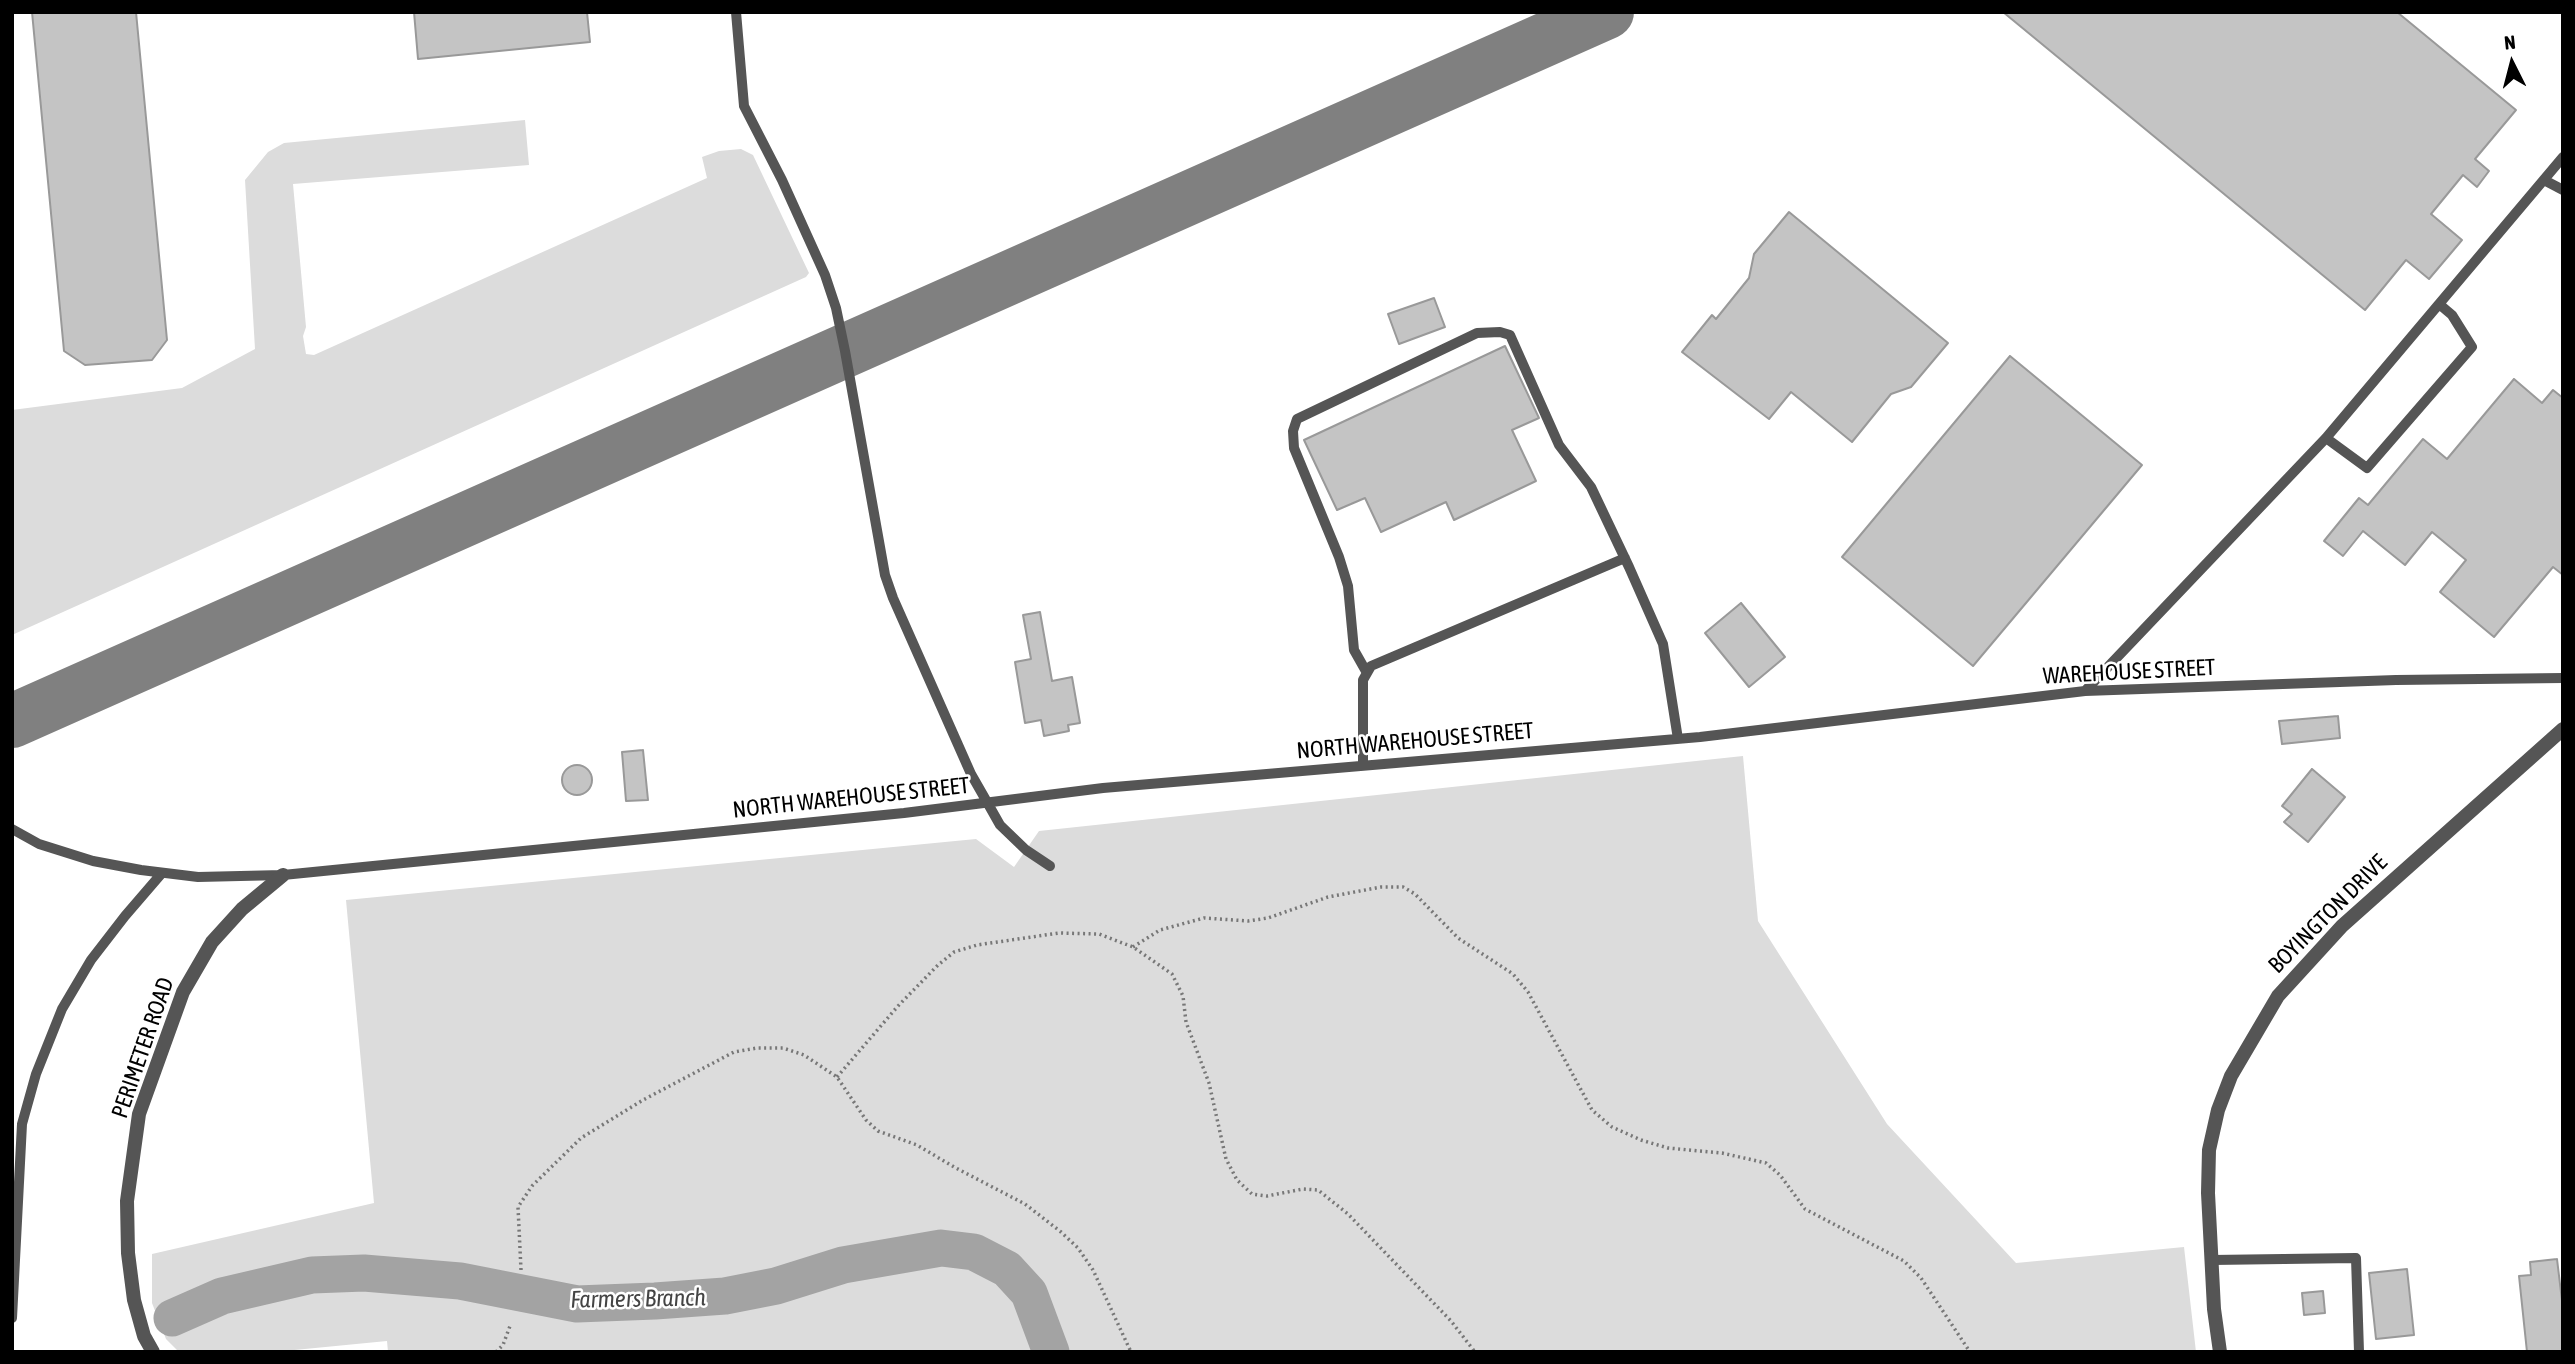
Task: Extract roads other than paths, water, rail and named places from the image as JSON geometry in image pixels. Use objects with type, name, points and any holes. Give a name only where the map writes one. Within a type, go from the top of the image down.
[{"type":"street","name":"BOYINGTON DRIVE","points":[[2220,1352],[2211,1260],[2209,1161],[2218,1110],[2231,1076],[2278,996],[2342,926],[2563,729]]},
{"type":"street","name":"PERIMETER ROAD","points":[[153,1352],[144,1336],[134,1300],[128,1254],[127,1201],[139,1114],[183,992],[206,952],[242,909],[283,875]]},
{"type":"lane","points":[[736,12],[744,106],[782,180],[825,275],[836,309],[885,575],[892,598],[971,774],[1000,825],[1049,866]]},
{"type":"lane","points":[[2085,691],[2326,438],[2563,157]]},
{"type":"lane","points":[[2544,180],[2563,190]]},
{"type":"lane","points":[[2326,438],[2367,468],[2472,347],[2452,315],[2439,304]]},
{"type":"lane","points":[[1367,673],[1354,650],[1348,586],[1339,557],[1294,448],[1293,431],[1297,419],[1477,333],[1500,332],[1510,335],[1559,444],[1591,487],[1663,644],[1678,739]]},
{"type":"lane","points":[[1363,765],[1363,680],[1371,666],[1625,558]]},
{"type":"lane","name":"WAREHOUSE STREET","points":[[1700,737],[2085,691],[2396,680],[2563,678]]},
{"type":"lane","name":"NORTH WAREHOUSE STREET","points":[[12,829],[38,844],[93,861],[162,873],[198,877],[283,875],[904,813],[1103,788],[1700,737]]},
{"type":"lane","points":[[12,1318],[22,1124],[36,1074],[62,1009],[91,960],[162,873]]},
{"type":"lane","points":[[2211,1260],[2356,1258],[2359,1352]]},
{"type":"waterway","name":"Farmers Branch","points":[[172,1318],[222,1296],[312,1275],[364,1273],[460,1281],[577,1304],[655,1301],[725,1296],[776,1286],[843,1265],[941,1248],[974,1252],[1007,1269],[1029,1293],[1051,1352]]}]
